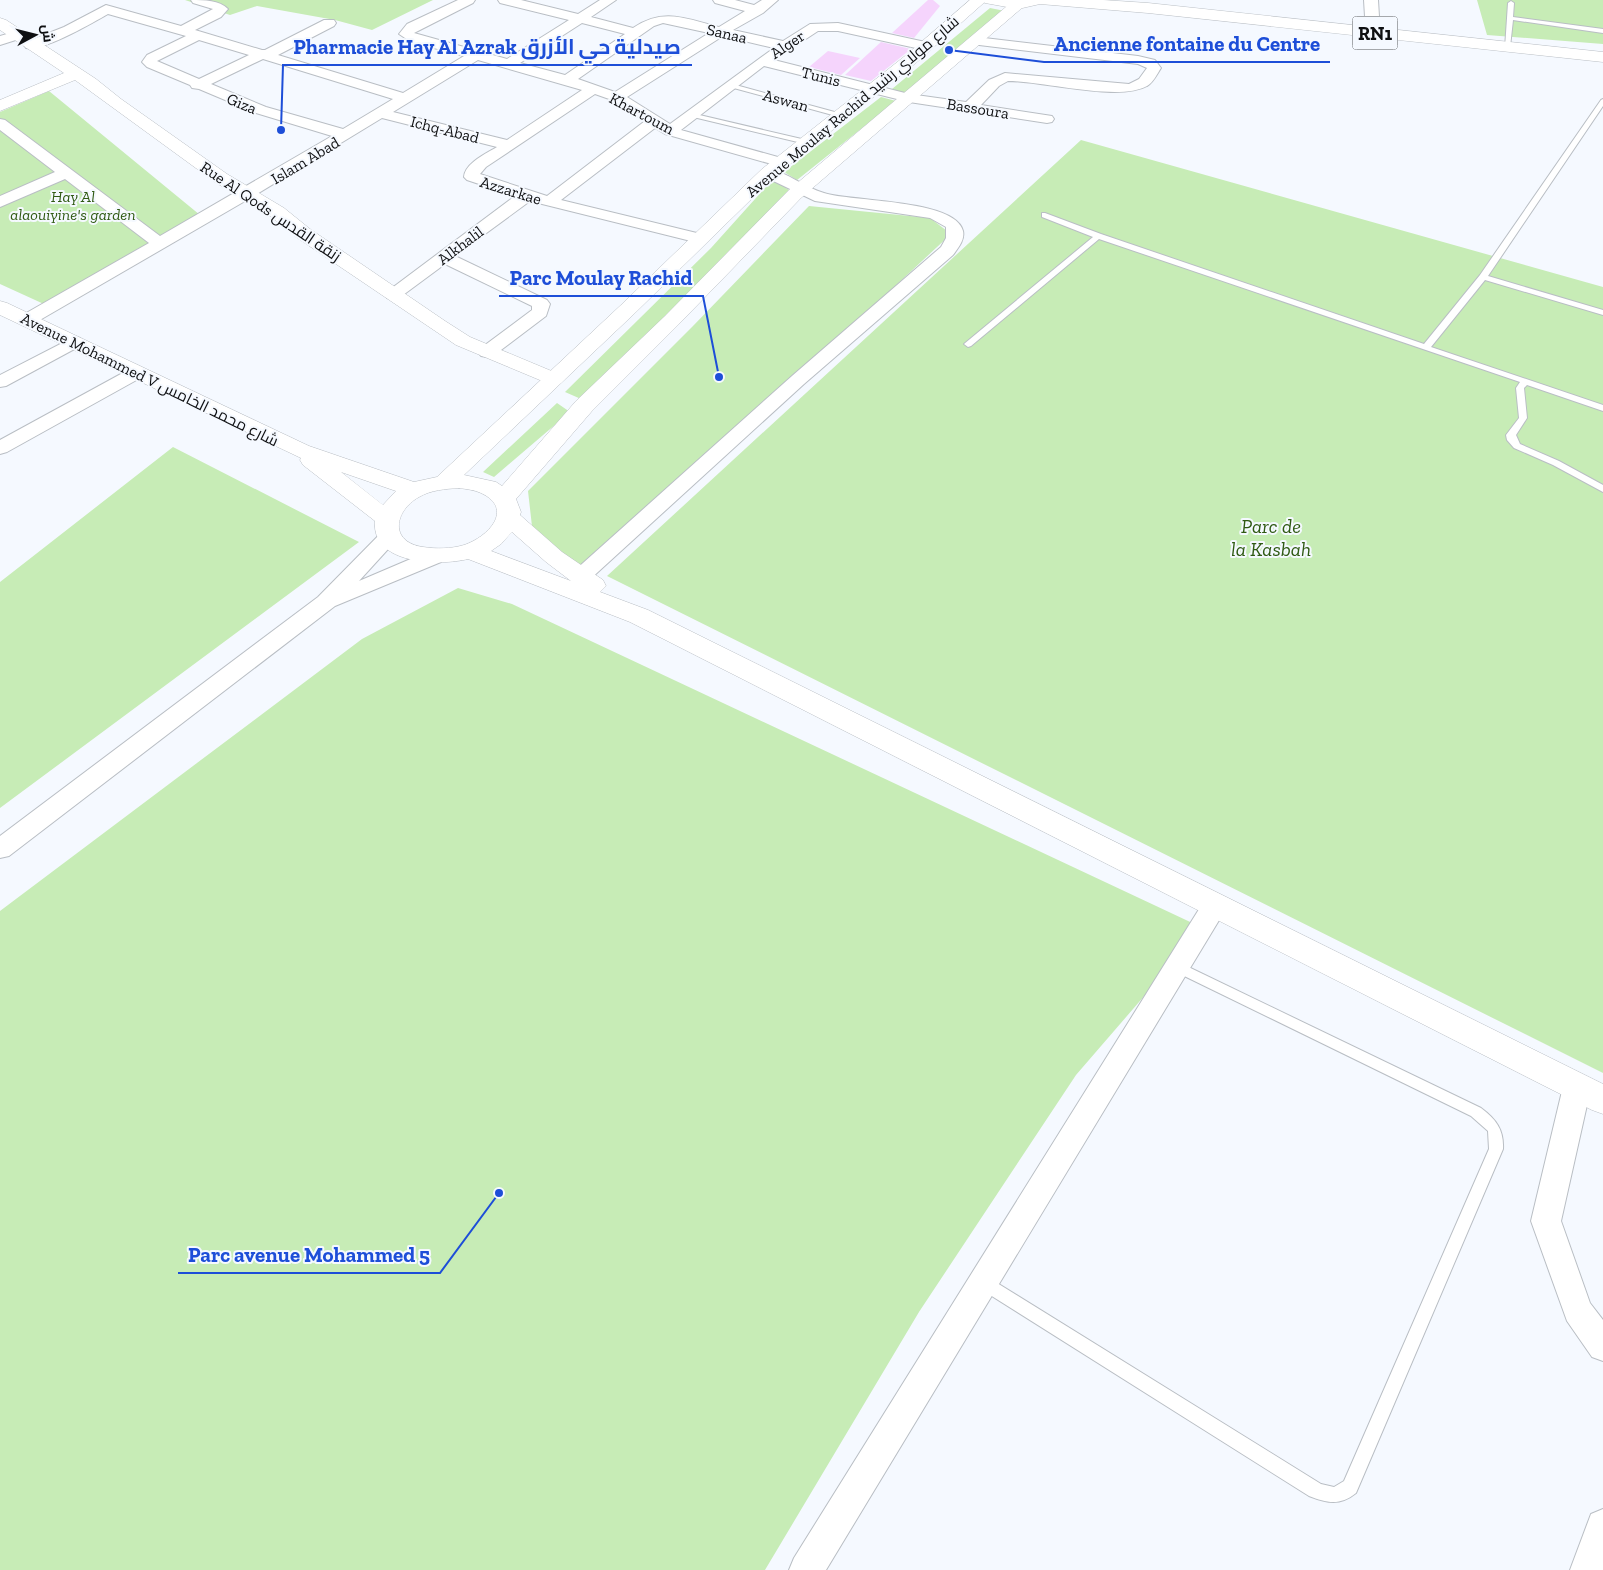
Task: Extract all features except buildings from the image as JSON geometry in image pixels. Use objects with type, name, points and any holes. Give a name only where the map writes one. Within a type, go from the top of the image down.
[{"type":"main road","name":"Avenue Moulay Rachid شارع مولاي رشيد","points":[[507,508],[561,395],[699,238],[774,168],[979,0]]},
{"type":"main road","name":"RN1","points":[[990,0],[1018,4],[1040,0],[1148,8],[1603,57]]},
{"type":"main road","name":"RN1","points":[[1104,0],[1148,8]]},
{"type":"main road","name":"Avenue Moulay Rachid شارع مولاي رشيد","points":[[444,482],[561,395],[672,320],[800,190],[1018,4]]},
{"type":"main road","name":"Rue Al Qods زنقة القدس","points":[[0,23],[16,41],[76,74],[176,147],[276,212],[303,233],[463,341],[487,352],[561,395]]},
{"type":"main road","points":[[0,106],[76,74]]},
{"type":"main road","name":"Avenue Mohammed V شارع محمد الخامس","points":[[0,307],[300,451]]},
{"type":"main road","points":[[300,451],[388,528],[399,547],[415,554],[434,557],[454,556],[472,552],[488,544],[499,536],[506,526],[507,508]]},
{"type":"main road","points":[[300,451],[415,490]]},
{"type":"main road","points":[[388,528],[392,508],[402,498],[415,490],[444,482],[459,481],[480,484],[497,492],[507,508],[554,557],[580,577],[639,616]]},
{"type":"main road","points":[[472,552],[639,616],[1603,1100]]},
{"type":"street","points":[[16,41],[64,32],[122,0]]},
{"type":"street","points":[[182,30],[216,14],[221,9],[217,5],[198,0]]},
{"type":"street","name":"Khartoum","points":[[468,0],[408,30],[406,34],[416,39],[567,80],[617,97],[670,131],[774,168],[800,190],[821,198],[933,214],[946,218],[953,225],[956,233],[954,242],[946,251],[798,380],[580,577]]},
{"type":"street","points":[[505,0],[634,32]]},
{"type":"street","points":[[509,64],[609,0]]},
{"type":"street","points":[[720,0],[758,10]]},
{"type":"street","points":[[617,97],[758,10],[771,0]]},
{"type":"street","points":[[1371,0],[1373,33]]},
{"type":"street","points":[[106,9],[182,30],[404,98]]},
{"type":"street","name":"Sanaa","points":[[567,80],[634,32],[649,23],[662,19],[785,46]]},
{"type":"street","points":[[197,85],[265,55],[329,23]]},
{"type":"street","name":"Alger","points":[[670,131],[732,86],[762,61],[809,29],[823,26],[838,27],[925,46]]},
{"type":"street","name":"Giza","points":[[198,36],[152,58],[149,62],[197,85],[285,119],[346,135]]},
{"type":"street","points":[[970,106],[994,83],[1005,78],[1131,88],[1144,82],[1154,68],[1150,63],[1138,60],[976,41]]},
{"type":"street","name":"Islam Abad","points":[[27,320],[346,135],[476,55]]},
{"type":"street","name":"Tunis","points":[[762,61],[909,98]]},
{"type":"street","name":"Azzarkae","points":[[593,89],[508,145],[474,170],[472,177],[526,196],[699,238]]},
{"type":"street","name":"Bassoura","points":[[909,98],[1047,119]]},
{"type":"street","name":"Ichq-Abad","points":[[381,113],[508,145]]},
{"type":"street","points":[[549,202],[654,121]]},
{"type":"street","points":[[0,123],[160,244]]},
{"type":"street","points":[[0,202],[66,173]]},
{"type":"street","name":"Alkhalil","points":[[393,294],[526,196]]},
{"type":"street","points":[[444,257],[541,304],[540,312],[487,352]]},
{"type":"street","points":[[0,382],[74,342]]},
{"type":"street","points":[[0,448],[136,373]]},
{"type":"street","points":[[0,849],[326,602],[388,528]]},
{"type":"street","points":[[326,602],[434,557]]},
{"type":"street","points":[[806,1570],[1215,905]]},
{"type":"street","points":[[1577,1087],[1546,1221],[1578,1311],[1603,1346]]},
{"type":"street","points":[[1587,1570],[1603,1526]]},
{"type":"lane","points":[[1507,47],[1511,3]]},
{"type":"lane","points":[[1509,18],[1603,31]]},
{"type":"lane","name":"Aswan","points":[[732,86],[840,115]]},
{"type":"lane","points":[[1426,348],[1483,278],[1603,101]]},
{"type":"lane","points":[[691,115],[806,142]]},
{"type":"lane","points":[[1046,215],[1098,236],[1603,408]]},
{"type":"lane","points":[[968,344],[1098,236]]},
{"type":"lane","points":[[1483,278],[1603,313]]},
{"type":"lane","points":[[1525,381],[1520,388],[1523,418],[1511,435],[1512,440],[1517,446],[1527,452],[1556,463],[1603,489]]},
{"type":"lane","points":[[983,1283],[1315,1490],[1329,1496],[1342,1495],[1350,1487],[1496,1149],[1497,1136],[1490,1122],[1476,1112],[1178,967]]},
{"type":"green space","points":[[185,0],[433,0],[372,30],[335,20],[257,6],[230,15]]},
{"type":"green space","points":[[1477,0],[1603,0],[1603,44],[1487,35]]},
{"type":"green space","points":[[990,8],[1005,11],[907,94],[892,89]]},
{"type":"green space","name":"Hay Al alaouiyine's garden","points":[[49,91],[200,215],[46,305],[0,284],[0,112]]},
{"type":"green space","points":[[881,97],[896,101],[797,180],[784,172]]},
{"type":"green space","name":"Parc de la Kasbah","points":[[1081,140],[1603,287],[1603,1073],[607,576]]},
{"type":"green space","points":[[773,179],[789,190],[689,293],[581,399],[565,392],[711,248]]},
{"type":"green space","points":[[809,206],[930,218],[951,234],[743,428],[581,567],[533,535],[528,491],[693,326]]},
{"type":"green space","points":[[557,403],[570,412],[494,477],[483,472]]},
{"type":"green space","points":[[173,447],[359,542],[0,808],[0,582]]},
{"type":"green space","points":[[458,588],[512,604],[1203,928],[1076,1075],[919,1312],[765,1570],[0,1570],[0,911],[362,639]]},
{"type":"place","name":"Ancienne fontaine du Centre","points":[[949,50]]},
{"type":"place","name":"Pharmacie Hay Al Azrak صيدلية حي الأزرق","points":[[281,130]]},
{"type":"place","name":"Parc Moulay Rachid","points":[[719,377]]},
{"type":"place","name":"Parc avenue Mohammed 5","points":[[499,1193]]}]
